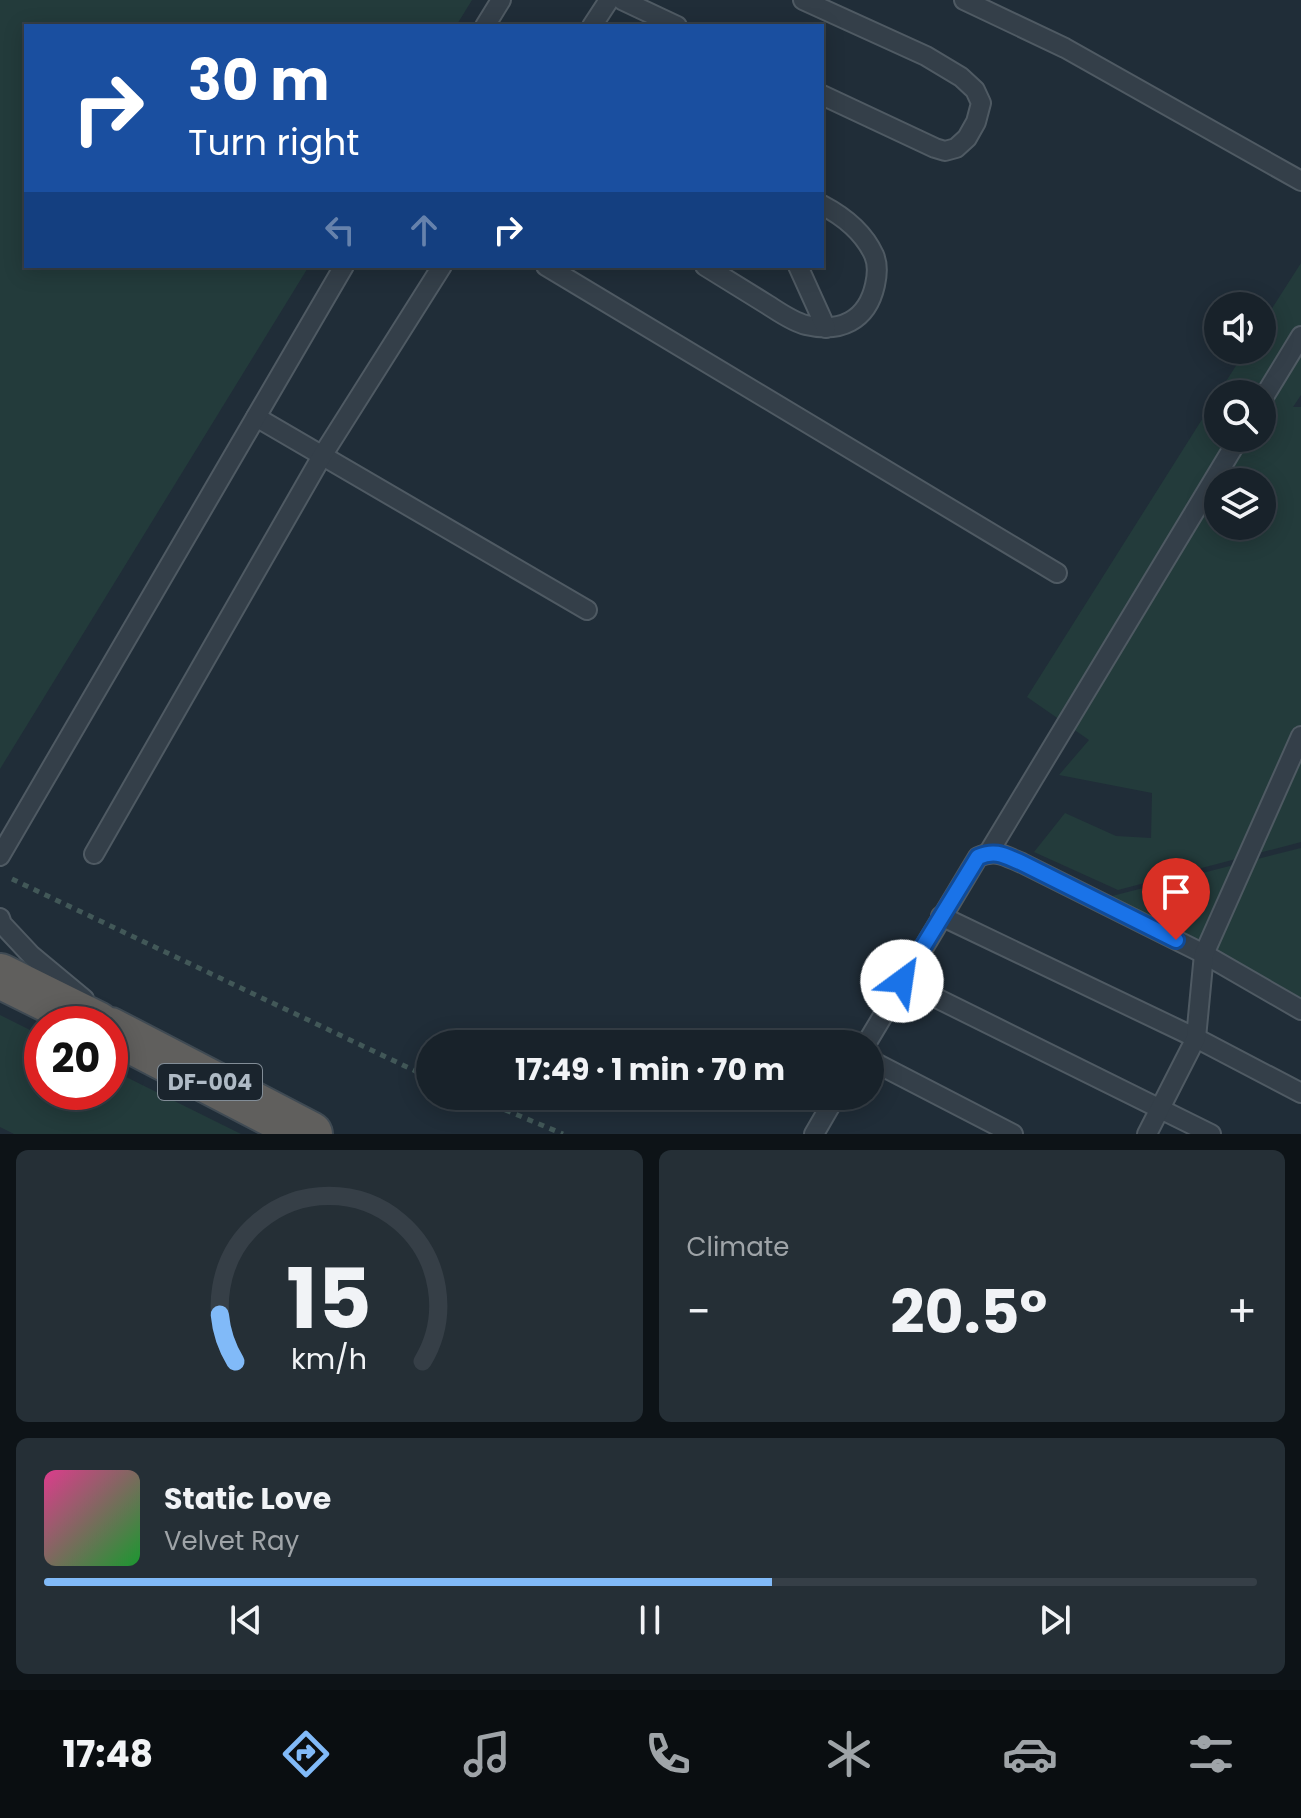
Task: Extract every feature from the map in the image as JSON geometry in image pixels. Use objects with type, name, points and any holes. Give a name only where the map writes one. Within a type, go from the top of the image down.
[{"type":"highway","points":[[0,976],[61,1006]]},
{"type":"highway","name":"DF-004","points":[[128,1039],[310,1134]]},
{"type":"lane","points":[[486,24],[501,0]]},
{"type":"lane","points":[[593,24],[609,0]]},
{"type":"lane","points":[[622,0],[673,24]]},
{"type":"lane","points":[[803,0],[926,56],[961,77],[975,90],[981,103],[976,122],[967,138],[956,148],[945,151],[824,96]]},
{"type":"lane","points":[[964,0],[1005,8],[1065,48],[1301,181]]},
{"type":"lane","points":[[708,268],[802,325],[826,328],[844,325],[858,318],[869,305],[877,277],[875,257],[859,233],[824,206]]},
{"type":"lane","points":[[0,853],[343,268]]},
{"type":"lane","points":[[94,854],[322,456],[441,268]]},
{"type":"lane","points":[[549,268],[1057,573]]},
{"type":"lane","points":[[799,268],[826,328]]},
{"type":"lane","points":[[1274,380],[1301,336]]},
{"type":"lane","points":[[256,417],[587,610]]},
{"type":"lane","points":[[989,852],[1231,452]]},
{"type":"lane","points":[[1147,1134],[1196,1038],[1204,954],[1301,736]]},
{"type":"lane","points":[[874,1030],[978,857],[989,852],[1022,863],[1204,954],[1301,1010]]},
{"type":"lane","points":[[941,916],[1196,1038],[1301,1093]]},
{"type":"lane","points":[[0,918],[31,955],[89,1006]]},
{"type":"lane","points":[[902,981],[1211,1134]]},
{"type":"lane","points":[[884,1067],[1013,1134]]},
{"type":"lane","points":[[816,1134],[829,1110]]},
{"type":"path","points":[[6,876],[416,1071]]},
{"type":"path","points":[[506,1110],[563,1134]]},
{"type":"green space","points":[[0,0],[472,0],[457,24],[24,24],[24,268],[308,268],[0,769]]},
{"type":"green space","points":[[1301,263],[1301,395],[1293,407],[1301,407],[1301,842],[1118,890],[1034,852],[1065,813],[1116,836],[1151,838],[1152,793],[1059,775],[1089,740],[1027,697],[1204,416],[1204,452],[1276,452],[1276,380],[1227,380],[1237,364],[1276,364],[1276,302]]},
{"type":"green space","points":[[1301,848],[1301,998],[1112,896]]},
{"type":"green space","points":[[0,1015],[24,1027],[24,1110],[128,1110],[128,1078],[241,1134],[14,1134],[0,1127]]},
{"type":"route","points":[[902,981],[978,857],[989,852],[1022,863],[1176,940]]}]
